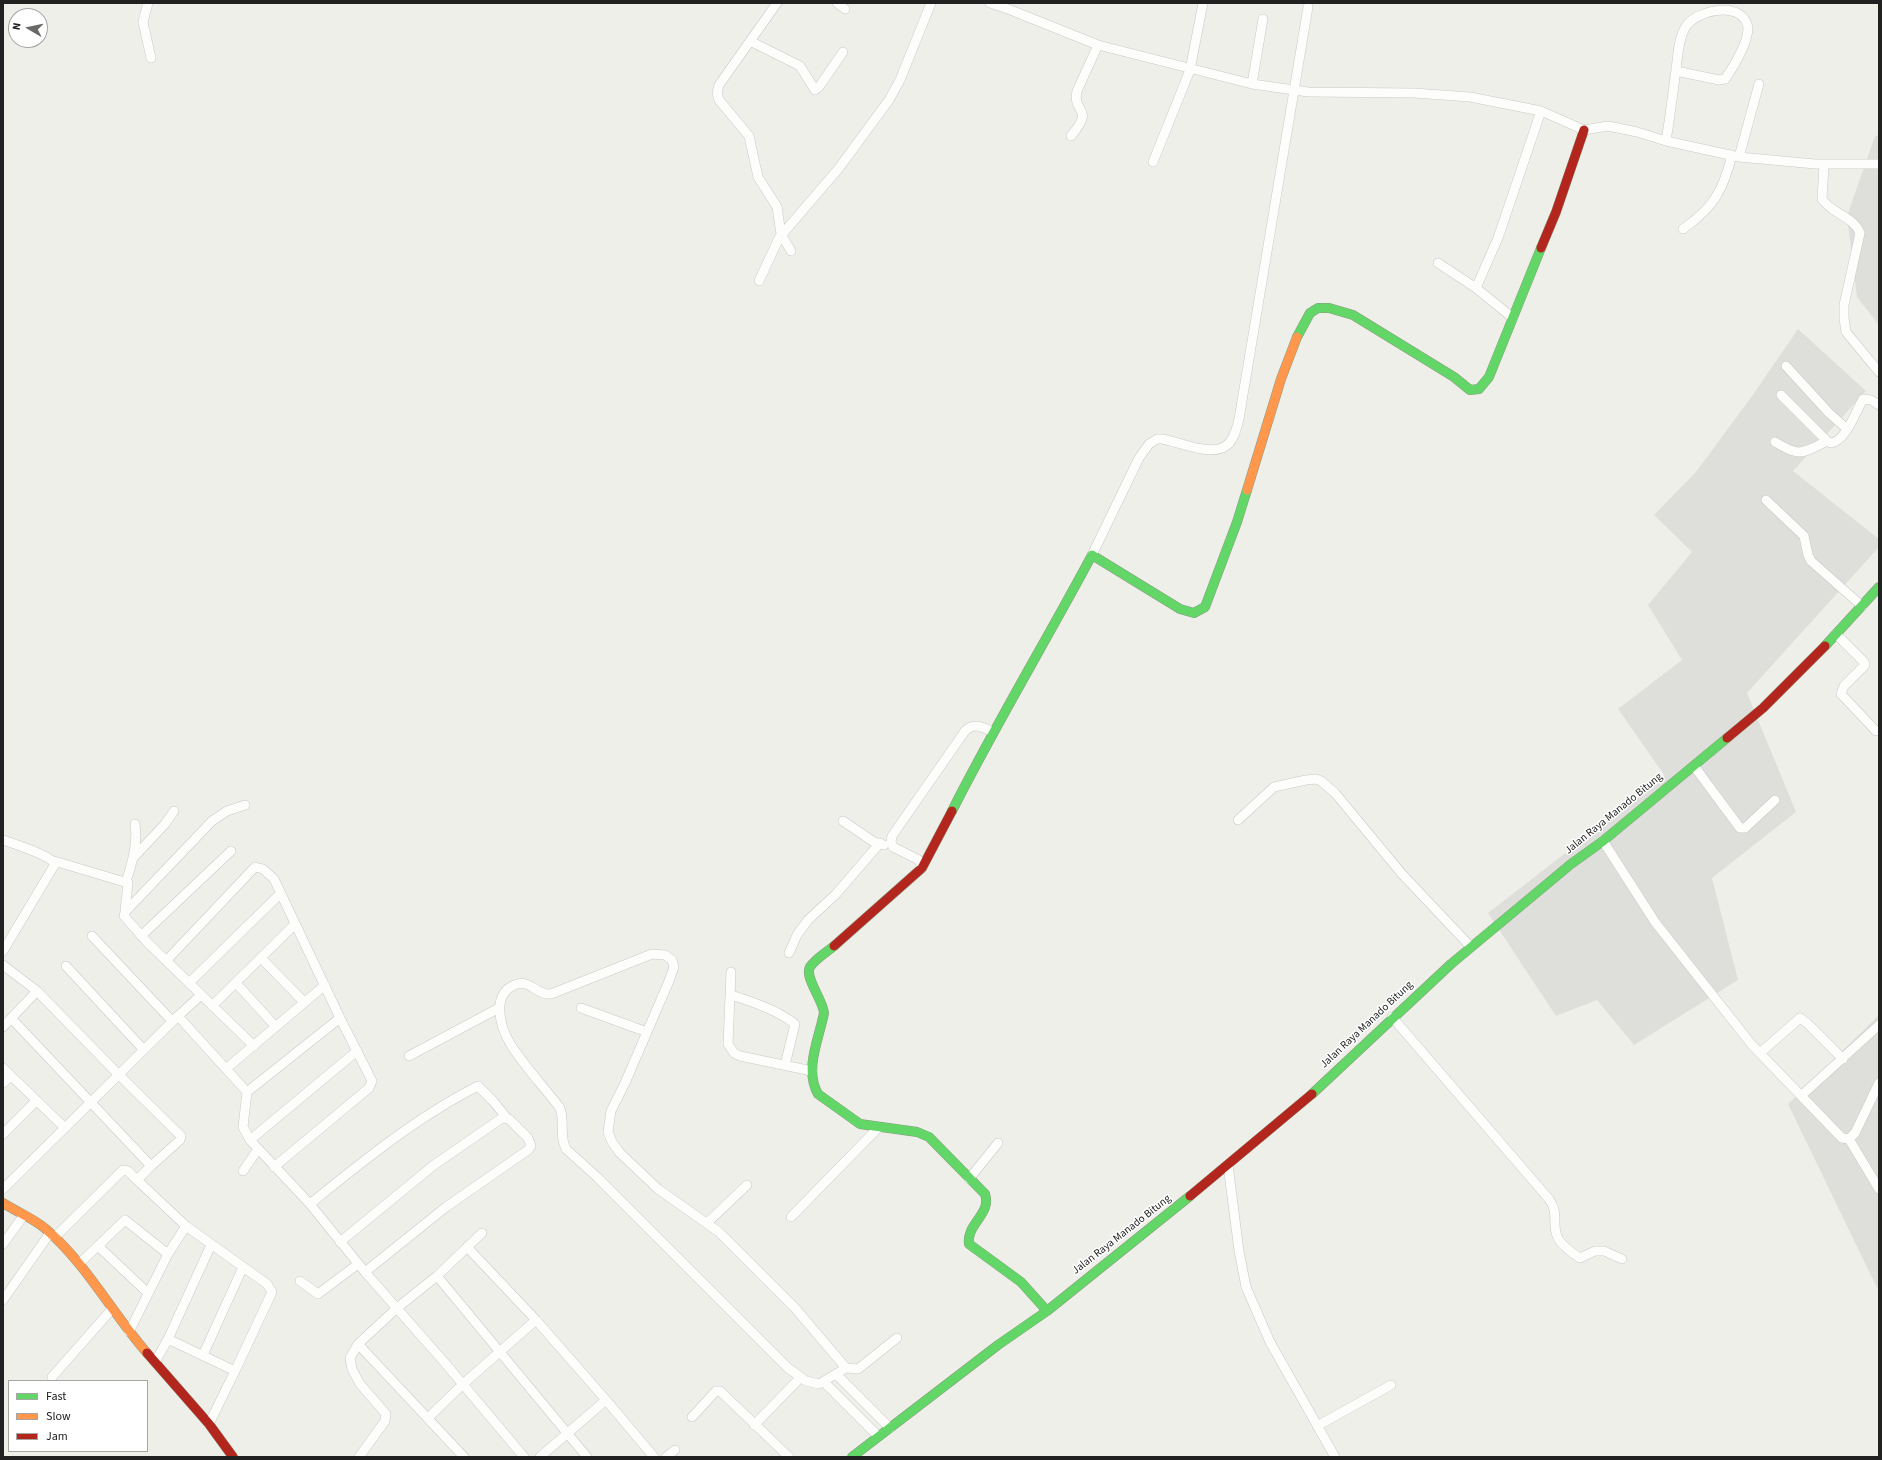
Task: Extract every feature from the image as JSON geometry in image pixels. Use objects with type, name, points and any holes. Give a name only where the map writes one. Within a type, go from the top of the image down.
[{"type":"main road","points":[[1047,1311],[1021,1282],[969,1244],[968,1235],[988,1202],[985,1194],[926,1135],[917,1132],[878,1128],[860,1124],[818,1094],[812,1086],[812,1071],[824,1007],[809,976],[810,967],[922,868],[993,732],[1092,555],[1180,609],[1194,613],[1205,607],[1238,522],[1281,378],[1305,319],[1314,310],[1330,308],[1353,315],[1454,377],[1470,390],[1479,389],[1489,377],[1556,212],[1584,130]]},
{"type":"main road","name":"Jalan Raya Manado Bitung","points":[[852,1457],[998,1345],[1047,1311],[1145,1234],[1304,1101],[1392,1017],[1471,947],[1571,864],[1603,841],[1763,708],[1836,634],[1879,587]]},
{"type":"main road","points":[[3,1203],[24,1215],[52,1235],[80,1263],[129,1332],[209,1424],[233,1457]]},
{"type":"street","points":[[148,3],[143,22],[151,58]]},
{"type":"street","points":[[776,3],[718,87],[717,93],[719,100],[749,136],[758,177],[775,202],[778,210],[781,235],[791,251]]},
{"type":"street","points":[[837,3],[845,9]]},
{"type":"street","points":[[759,281],[781,235],[839,168],[889,100],[903,74],[931,3]]},
{"type":"street","points":[[990,3],[1098,46],[1190,70],[1252,84],[1293,91],[1345,94],[1414,93],[1447,95],[1502,102],[1542,111],[1584,130],[1608,126],[1637,132],[1666,142],[1736,156],[1824,164],[1879,164]]},
{"type":"street","points":[[1153,162],[1190,70],[1203,3]]},
{"type":"street","points":[[1092,555],[1130,476],[1149,444],[1157,439],[1162,439],[1213,451],[1225,448],[1233,439],[1242,401],[1308,7]]},
{"type":"street","points":[[1666,142],[1676,71],[1681,38],[1687,24],[1702,15],[1716,10],[1728,10],[1743,17],[1747,24],[1746,39],[1725,79],[1719,80],[1676,71]]},
{"type":"street","points":[[1252,84],[1263,19]]},
{"type":"street","points":[[750,40],[800,66],[815,90],[819,87],[843,52]]},
{"type":"street","points":[[1071,136],[1083,119],[1083,112],[1075,98],[1076,91],[1098,46]]},
{"type":"street","points":[[1683,229],[1701,216],[1710,207],[1728,174],[1736,156],[1759,84]]},
{"type":"street","points":[[1476,288],[1498,238],[1542,111]]},
{"type":"street","points":[[1824,164],[1822,199],[1832,210],[1857,226],[1860,233],[1844,305],[1846,332],[1879,372]]},
{"type":"street","points":[[1438,263],[1476,288],[1513,318]]},
{"type":"street","points":[[1786,366],[1829,413],[1847,429]]},
{"type":"street","points":[[1781,395],[1827,441],[1835,443],[1847,429],[1864,399],[1871,400],[1879,405]]},
{"type":"street","points":[[1776,442],[1790,451],[1802,452],[1827,441]]},
{"type":"street","points":[[1766,500],[1804,536],[1808,555],[1811,561],[1862,606]]},
{"type":"street","points":[[1836,634],[1864,662],[1865,665],[1844,686],[1841,694],[1876,731]]},
{"type":"street","points":[[894,848],[891,844],[892,836],[965,731],[969,727],[980,726],[993,732]]},
{"type":"street","points":[[1694,766],[1740,828],[1745,828],[1776,800]]},
{"type":"street","points":[[1238,820],[1274,787],[1306,780],[1316,779],[1321,781],[1335,793],[1402,874],[1471,947]]},
{"type":"street","points":[[125,912],[212,821],[227,811],[245,805]]},
{"type":"street","points":[[134,856],[165,824],[174,811]]},
{"type":"street","points":[[843,821],[874,842],[894,848],[919,860],[922,868]]},
{"type":"street","points":[[126,882],[134,856],[136,840],[135,824]]},
{"type":"street","points":[[3,840],[54,861],[126,882],[129,886],[125,917],[141,936],[254,1046]]},
{"type":"street","points":[[1603,841],[1655,922],[1726,1013],[1760,1053],[1802,1095],[1838,1135],[1842,1138],[1849,1139]]},
{"type":"street","points":[[789,953],[797,935],[808,920],[836,894],[880,844]]},
{"type":"street","points":[[141,936],[231,851]]},
{"type":"street","points":[[3,951],[54,868],[54,861]]},
{"type":"street","points":[[166,961],[255,867],[263,869],[274,879],[340,1018],[371,1077],[371,1087],[274,1167]]},
{"type":"street","points":[[189,983],[280,894]]},
{"type":"street","points":[[212,1006],[295,924]]},
{"type":"street","points":[[92,936],[175,1019],[227,1068],[248,1092]]},
{"type":"street","points":[[846,1368],[795,1308],[719,1232],[707,1222],[682,1207],[644,1177],[620,1153],[612,1142],[608,1132],[611,1111],[625,1084],[674,967],[672,960],[665,955],[652,954],[551,994],[540,994],[530,985],[519,983],[504,994],[499,1008],[500,1021],[511,1045],[560,1108],[563,1115],[561,1132],[563,1144],[566,1149],[597,1177],[722,1303],[800,1378],[819,1384],[846,1368],[858,1369],[897,1338]]},
{"type":"street","points":[[261,958],[304,1002]]},
{"type":"street","points":[[3,965],[38,990],[118,1074],[181,1136],[180,1140],[137,1180]]},
{"type":"street","points":[[66,966],[143,1049]]},
{"type":"street","points":[[731,972],[728,1044],[734,1053],[740,1056],[812,1071]]},
{"type":"street","points":[[236,982],[276,1026]]},
{"type":"street","points":[[227,1068],[325,985]]},
{"type":"street","points":[[3,1027],[38,990]]},
{"type":"street","points":[[3,1189],[143,1049],[201,995]]},
{"type":"street","points":[[731,995],[753,1002],[790,1020],[795,1024],[785,1066]]},
{"type":"street","points":[[409,1056],[499,1008]]},
{"type":"street","points":[[581,1008],[647,1032]]},
{"type":"street","points":[[1392,1017],[1549,1199],[1554,1206],[1556,1214],[1556,1234],[1558,1239],[1580,1258],[1595,1251],[1604,1251],[1622,1259]]},
{"type":"street","points":[[11,1018],[152,1166]]},
{"type":"street","points":[[340,1018],[248,1092],[243,1127],[250,1140],[310,1204],[364,1272],[463,1384],[524,1457]]},
{"type":"street","points":[[1760,1053],[1800,1018],[1807,1023],[1843,1059]]},
{"type":"street","points":[[1802,1095],[1879,1025]]},
{"type":"street","points":[[250,1140],[357,1051]]},
{"type":"street","points":[[3,1068],[64,1127]]},
{"type":"street","points":[[3,1083],[11,1076]]},
{"type":"street","points":[[1849,1139],[1858,1128],[1879,1083]]},
{"type":"street","points":[[310,1204],[366,1158],[395,1137],[455,1098],[478,1086],[493,1101],[506,1118]]},
{"type":"street","points":[[3,1134],[36,1101]]},
{"type":"street","points":[[340,1242],[434,1164],[470,1138],[502,1118],[512,1120],[528,1138],[531,1143],[530,1148],[446,1207],[364,1272]]},
{"type":"street","points":[[791,1217],[878,1128]]},
{"type":"street","points":[[1849,1139],[1879,1190]]},
{"type":"street","points":[[969,1179],[998,1143]]},
{"type":"street","points":[[243,1171],[258,1149]]},
{"type":"street","points":[[1228,1165],[1239,1251],[1246,1287],[1270,1342],[1335,1457]]},
{"type":"street","points":[[3,1300],[52,1235],[123,1170],[128,1171],[186,1226],[267,1284],[272,1292],[209,1424]]},
{"type":"street","points":[[707,1222],[747,1185]]},
{"type":"street","points":[[3,1244],[24,1215]]},
{"type":"street","points":[[80,1263],[125,1220],[168,1254]]},
{"type":"street","points":[[129,1332],[168,1254],[186,1226]]},
{"type":"street","points":[[359,1457],[385,1421],[386,1414],[360,1384],[352,1368],[350,1358],[358,1344],[397,1308],[437,1276],[482,1233]]},
{"type":"street","points":[[155,1362],[168,1339],[212,1245]]},
{"type":"street","points":[[98,1246],[148,1293]]},
{"type":"street","points":[[467,1247],[536,1320],[654,1457]]},
{"type":"street","points":[[300,1281],[318,1294],[358,1264]]},
{"type":"street","points":[[203,1355],[243,1267]]},
{"type":"street","points":[[437,1276],[587,1457]]},
{"type":"street","points":[[52,1377],[112,1309]]},
{"type":"street","points":[[428,1418],[463,1384],[536,1320]]},
{"type":"street","points":[[168,1339],[235,1371]]},
{"type":"street","points":[[358,1344],[464,1457]]},
{"type":"street","points":[[836,1374],[890,1428]]},
{"type":"street","points":[[754,1425],[800,1378]]},
{"type":"street","points":[[824,1382],[878,1436]]},
{"type":"street","points":[[1317,1426],[1391,1385]]},
{"type":"street","points":[[692,1417],[718,1391],[722,1392],[754,1425],[789,1457]]},
{"type":"street","points":[[540,1457],[606,1400]]},
{"type":"street","points":[[666,1457],[675,1450]]},
{"type":"shaded area","points":[[1879,135],[1879,325],[1857,297],[1847,216],[1875,136]]},
{"type":"shaded area","points":[[1798,329],[1866,391],[1793,471],[1879,539],[1879,547],[1747,693],[1796,812],[1712,878],[1738,980],[1634,1045],[1597,1000],[1556,1016],[1488,913],[1665,776],[1618,709],[1682,660],[1648,605],[1692,552],[1654,515],[1696,472],[1752,396]]},
{"type":"shaded area","points":[[1879,1015],[1879,1292],[1788,1104]]},
{"type":"traffic: fast","points":[[1297,337],[1310,313],[1318,308],[1329,308],[1353,315],[1454,377],[1470,390],[1479,389],[1489,377],[1541,248]]},
{"type":"traffic: fast","points":[[952,811],[986,746],[1092,555],[1180,609],[1194,613],[1205,607],[1237,522],[1247,490]]},
{"type":"traffic: fast","points":[[1825,646],[1879,587]]},
{"type":"traffic: fast","points":[[1312,1094],[1451,964],[1571,864],[1603,841],[1727,738]]},
{"type":"traffic: fast","points":[[834,946],[815,961],[810,967],[809,971],[812,983],[821,1002],[824,1013],[812,1064],[812,1074],[818,1094],[860,1124],[917,1132],[929,1137],[985,1194],[985,1207],[971,1231],[969,1244],[1021,1282],[1047,1311]]},
{"type":"traffic: fast","points":[[852,1457],[998,1345],[1047,1311],[1190,1196]]},
{"type":"traffic: slow","points":[[1247,490],[1281,379],[1297,337]]},
{"type":"traffic: slow","points":[[3,1203],[37,1222],[75,1258],[134,1338],[147,1353]]},
{"type":"traffic: jam","points":[[1541,248],[1556,212],[1584,130]]},
{"type":"traffic: jam","points":[[1727,738],[1763,708],[1825,646]]},
{"type":"traffic: jam","points":[[834,946],[922,868],[952,811]]},
{"type":"traffic: jam","points":[[1190,1196],[1312,1094]]},
{"type":"traffic: jam","points":[[147,1353],[209,1424],[233,1457]]}]
